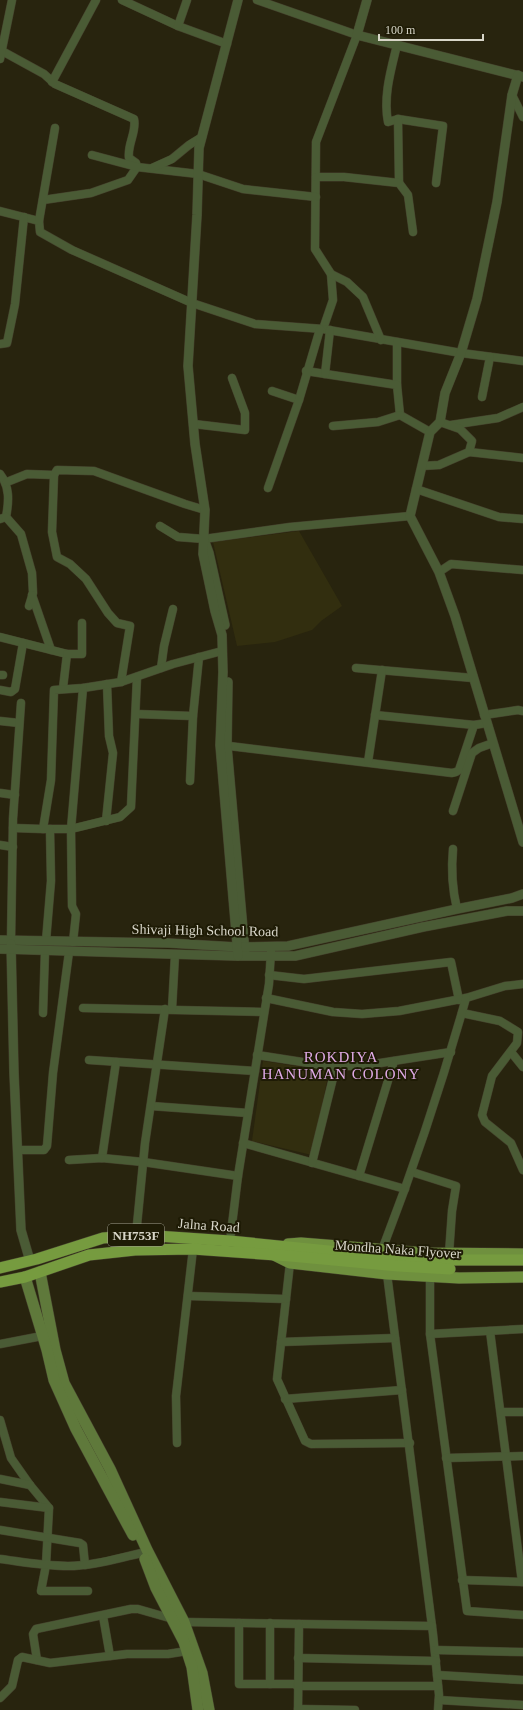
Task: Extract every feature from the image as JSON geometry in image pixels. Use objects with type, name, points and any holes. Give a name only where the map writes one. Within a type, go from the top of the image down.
[{"type":"highway","name":"Jalna Road","points":[[0,1268],[30,1261],[103,1238],[136,1235],[230,1241],[274,1250]]},
{"type":"highway","name":"Jalna Road","points":[[0,1282],[25,1277],[89,1255],[135,1250],[274,1250]]},
{"type":"highway","name":"Mondha Naka Flyover","points":[[274,1250],[291,1256],[429,1268],[523,1267]]},
{"type":"highway","name":"Mondha Naka Flyover","points":[[291,1256],[420,1260],[523,1260]]},
{"type":"main road","points":[[274,1250],[301,1243],[449,1254],[523,1254]]},
{"type":"main road","points":[[274,1250],[291,1256],[387,1274],[523,1277]]},
{"type":"main road","points":[[40,1272],[55,1350],[64,1383],[110,1469],[202,1673],[209,1710]]},
{"type":"main road","points":[[25,1277],[57,1387],[76,1429],[142,1553],[156,1588],[178,1620],[192,1667],[198,1710]]},
{"type":"street","points":[[12,0],[1,55],[44,74],[52,82],[134,119],[135,125],[128,151],[129,158],[136,163],[137,167]]},
{"type":"street","points":[[52,82],[96,0]]},
{"type":"street","points":[[122,0],[178,26],[227,44]]},
{"type":"street","points":[[178,26],[187,0]]},
{"type":"street","points":[[238,0],[199,148],[188,366],[195,444],[205,510],[203,554],[222,636],[223,745],[241,952]]},
{"type":"street","points":[[257,0],[356,35],[521,76],[512,95],[497,202],[477,299],[461,353],[445,393],[444,424]]},
{"type":"street","points":[[268,488],[299,400],[306,371],[324,329],[333,300],[331,274],[315,249],[316,142],[356,35],[367,0]]},
{"type":"street","points":[[397,45],[390,71],[385,107],[388,122],[398,119],[443,126],[436,183]]},
{"type":"street","points":[[512,95],[523,117]]},
{"type":"street","points":[[398,119],[399,183],[408,195],[413,232]]},
{"type":"street","points":[[54,128],[39,221],[40,232],[72,250],[192,303],[255,324],[324,329],[461,353],[523,361]]},
{"type":"street","points":[[150,168],[172,159],[189,145],[202,137]]},
{"type":"street","points":[[92,155],[137,167],[198,174],[243,189],[316,196]]},
{"type":"street","points":[[43,200],[92,193],[128,180],[137,167]]},
{"type":"street","points":[[316,177],[344,177],[399,183]]},
{"type":"street","points":[[0,211],[39,221]]},
{"type":"street","points":[[0,344],[7,343],[15,304],[24,218]]},
{"type":"street","points":[[331,274],[347,282],[363,297],[381,340]]},
{"type":"street","points":[[324,329],[325,374]]},
{"type":"street","points":[[397,342],[397,385],[400,415]]},
{"type":"street","points":[[482,397],[490,357]]},
{"type":"street","points":[[306,371],[397,385]]},
{"type":"street","points":[[194,424],[245,430],[246,413],[232,378]]},
{"type":"street","points":[[272,391],[299,400]]},
{"type":"street","points":[[523,407],[498,418],[444,424],[430,432],[410,516],[439,572],[455,616],[493,743],[520,822],[523,842]]},
{"type":"street","points":[[333,426],[378,422],[400,415],[430,432]]},
{"type":"street","points":[[444,424],[460,429],[472,441],[469,452]]},
{"type":"street","points":[[422,466],[438,465],[469,452],[523,458]]},
{"type":"street","points":[[121,682],[130,626],[117,623],[86,579],[70,564],[57,557],[52,532],[54,475],[57,470],[94,471],[205,510]]},
{"type":"street","points":[[0,474],[7,482],[9,504],[3,518],[21,534],[32,573],[32,595],[29,606]]},
{"type":"street","points":[[7,482],[27,474],[54,475]]},
{"type":"street","points":[[416,489],[499,517],[523,519]]},
{"type":"street","points":[[160,526],[178,537],[204,539],[290,527],[308,527],[410,516]]},
{"type":"street","points":[[204,539],[209,553],[227,636],[229,656],[223,745]]},
{"type":"street","points":[[439,572],[451,564],[523,570]]},
{"type":"street","points":[[32,595],[52,650]]},
{"type":"street","points":[[161,668],[164,646],[173,609]]},
{"type":"street","points":[[0,637],[67,654],[82,654],[82,623]]},
{"type":"street","points":[[0,690],[11,692],[15,689],[23,643]]},
{"type":"street","points":[[46,941],[51,881],[46,829],[51,780],[54,690],[63,688],[83,688],[121,682],[161,668],[222,651]]},
{"type":"street","points":[[63,688],[67,654]]},
{"type":"street","points":[[190,781],[192,716],[199,657]]},
{"type":"street","points":[[356,668],[473,678]]},
{"type":"street","points":[[368,762],[382,670]]},
{"type":"street","points":[[13,828],[71,829],[120,817],[131,807],[137,677]]},
{"type":"street","points":[[106,821],[113,752],[109,736],[107,684]]},
{"type":"street","points":[[73,942],[76,914],[72,906],[71,829],[83,688]]},
{"type":"street","points":[[21,703],[13,828],[11,945],[21,1230],[30,1261]]},
{"type":"street","points":[[375,715],[474,725],[486,719],[518,710],[523,711]]},
{"type":"street","points":[[136,714],[192,716]]},
{"type":"street","points":[[0,721],[19,723]]},
{"type":"street","points":[[223,745],[456,772],[474,725]]},
{"type":"street","points":[[453,811],[472,753],[479,748],[493,743]]},
{"type":"street","points":[[0,793],[15,795]]},
{"type":"street","points":[[0,845],[13,847]]},
{"type":"street","points":[[453,849],[451,870],[456,909]]},
{"type":"street","name":"Shivaji High School Road","points":[[0,940],[11,945],[45,951],[175,955],[241,952],[272,946],[288,946],[512,898],[523,894]]},
{"type":"street","name":"Shivaji High School Road","points":[[0,949],[11,945],[46,941],[168,943],[271,956],[295,956],[423,927],[507,911],[523,911]]},
{"type":"street","points":[[230,1241],[238,1176],[266,998],[272,946]]},
{"type":"street","points":[[43,1013],[45,951]]},
{"type":"street","points":[[18,1150],[44,1150],[47,1146],[53,1073],[69,952]]},
{"type":"street","points":[[136,1235],[150,1106],[156,1065],[168,1009],[175,955]]},
{"type":"street","points":[[269,975],[304,978],[451,962],[462,999],[462,1013],[451,1052],[412,1172],[382,1250]]},
{"type":"street","points":[[266,998],[333,1012],[362,1014],[399,1012],[462,999],[505,986],[523,984]]},
{"type":"street","points":[[83,1008],[264,1012]]},
{"type":"street","points":[[462,1013],[500,1021],[518,1032],[520,1042],[510,1052],[492,1076],[482,1115],[485,1122],[511,1143],[523,1170]]},
{"type":"street","points":[[257,1054],[328,1066],[361,1066],[451,1052]]},
{"type":"street","points":[[510,1052],[523,1067]]},
{"type":"street","points":[[89,1060],[254,1071]]},
{"type":"street","points":[[359,1176],[394,1061]]},
{"type":"street","points":[[102,1158],[116,1062]]},
{"type":"street","points":[[312,1163],[336,1066]]},
{"type":"street","points":[[150,1106],[248,1113]]},
{"type":"street","points":[[243,1143],[405,1189]]},
{"type":"street","points":[[68,1160],[102,1158],[143,1162],[238,1176]]},
{"type":"street","points":[[412,1172],[456,1186],[452,1211],[449,1254]]},
{"type":"street","points":[[177,1443],[176,1396],[193,1249]]},
{"type":"street","points":[[291,1256],[277,1379],[305,1441],[311,1444],[410,1443]]},
{"type":"street","points":[[387,1274],[410,1443],[435,1650],[439,1700],[438,1710]]},
{"type":"street","points":[[430,1276],[430,1334],[467,1611],[523,1615]]},
{"type":"street","points":[[188,1296],[286,1299]]},
{"type":"street","points":[[430,1334],[523,1330]]},
{"type":"street","points":[[462,1580],[523,1582],[490,1331]]},
{"type":"street","points":[[0,1344],[42,1336]]},
{"type":"street","points":[[281,1342],[395,1338]]},
{"type":"street","points":[[285,1399],[402,1390]]},
{"type":"street","points":[[501,1412],[523,1412]]},
{"type":"street","points":[[0,1420],[11,1458],[30,1485],[49,1508],[46,1565],[40,1591],[88,1591]]},
{"type":"street","points":[[446,1458],[523,1456]]},
{"type":"street","points":[[0,1479],[30,1485]]},
{"type":"street","points":[[0,1502],[49,1508]]},
{"type":"street","points":[[0,1530],[80,1543],[83,1545],[85,1565]]},
{"type":"street","points":[[0,1559],[46,1565],[69,1566],[85,1565],[142,1553]]},
{"type":"street","points":[[37,1660],[33,1634],[36,1629],[103,1616],[123,1610],[138,1609],[178,1620],[240,1623],[432,1626]]},
{"type":"street","points":[[103,1616],[110,1656]]},
{"type":"street","points":[[240,1623],[239,1684],[438,1686]]},
{"type":"street","points":[[270,1623],[270,1684]]},
{"type":"street","points":[[299,1624],[297,1685],[298,1709],[356,1710]]},
{"type":"street","points":[[435,1650],[523,1652]]},
{"type":"street","points":[[0,1698],[12,1686],[19,1658],[26,1657],[50,1662],[110,1656],[168,1654],[187,1651]]},
{"type":"street","points":[[298,1658],[436,1661]]},
{"type":"street","points":[[437,1675],[523,1680]]},
{"type":"street","points":[[439,1700],[523,1705]]},
{"type":"shaded area","points":[[299,531],[342,606],[321,621],[312,630],[275,642],[237,646],[213,542]]},
{"type":"shaded area","points":[[263,1061],[329,1071],[312,1155],[252,1141]]},
{"type":"district","name":"ROKDIYA HANUMAN COLONY","points":[[341,1066]]}]
